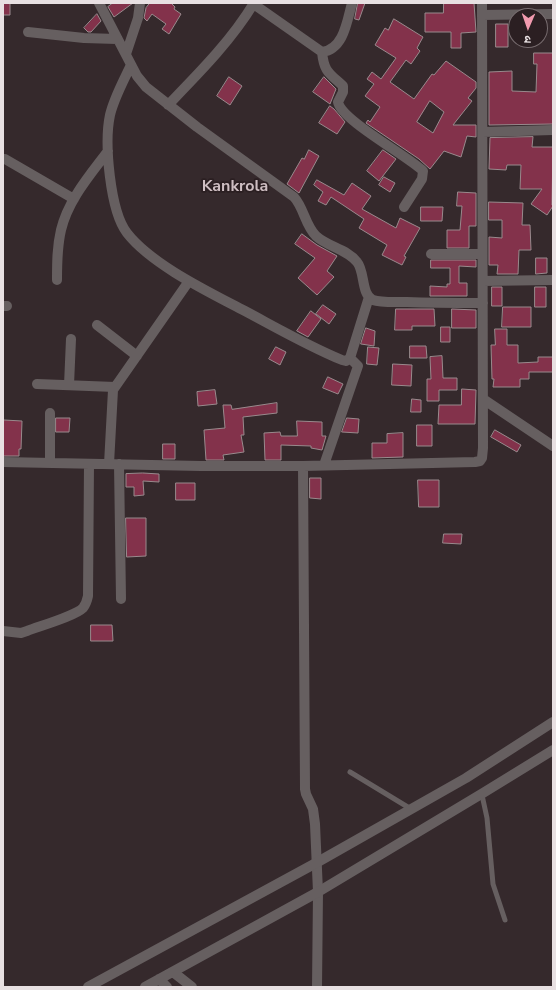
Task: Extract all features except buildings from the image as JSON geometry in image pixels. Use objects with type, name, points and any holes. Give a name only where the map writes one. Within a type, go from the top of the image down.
[{"type":"street","points":[[99,3],[137,76],[146,87],[168,106],[294,197],[299,203],[312,231],[318,237],[350,256],[357,262],[361,269],[369,297],[375,301],[483,303]]},
{"type":"street","points":[[126,54],[138,18],[140,3]]},
{"type":"street","points":[[168,106],[206,65],[239,26],[253,3],[322,52],[329,51],[337,45],[341,38],[352,3]]},
{"type":"street","points":[[3,462],[201,466],[303,466],[478,462],[482,458],[483,448],[482,3]]},
{"type":"street","points":[[482,15],[553,14]]},
{"type":"street","points":[[28,32],[84,38],[117,39]]},
{"type":"street","points":[[322,52],[326,69],[343,86],[343,92],[338,102],[340,108],[363,127],[423,171],[422,179],[404,207]]},
{"type":"street","points":[[131,65],[113,103],[108,134],[108,151],[116,210],[126,232],[142,248],[161,263],[190,281],[292,336],[337,358],[346,360],[350,358]]},
{"type":"street","points":[[482,132],[553,130]]},
{"type":"street","points":[[57,280],[57,252],[65,217],[74,199],[108,151]]},
{"type":"street","points":[[3,159],[18,165],[74,199]]},
{"type":"street","points":[[431,254],[482,254]]},
{"type":"street","points":[[483,281],[552,280]]},
{"type":"street","points":[[121,599],[114,464],[113,390],[190,281]]},
{"type":"street","points":[[350,358],[369,297]]},
{"type":"street","points":[[98,325],[137,356]]},
{"type":"street","points":[[69,385],[71,339]]},
{"type":"street","points":[[324,465],[358,366],[350,358]]},
{"type":"street","points":[[37,384],[114,387]]},
{"type":"street","points":[[483,399],[553,446]]},
{"type":"street","points":[[50,413],[50,463]]},
{"type":"street","points":[[3,631],[21,633],[27,631],[74,613],[87,603],[89,464]]},
{"type":"street","points":[[303,466],[305,789],[313,809],[315,824],[318,892],[317,987]]},
{"type":"street","points":[[88,987],[316,863],[466,778],[553,722]]},
{"type":"street","points":[[145,987],[318,892],[553,750]]},
{"type":"street","points":[[173,972],[192,987]]},
{"type":"street","points":[[158,980],[167,987]]},
{"type":"lane","points":[[350,772],[411,809]]},
{"type":"lane","points":[[482,794],[487,818],[493,884],[505,920]]},
{"type":"district","name":"Kankrola","points":[[235,187]]}]
